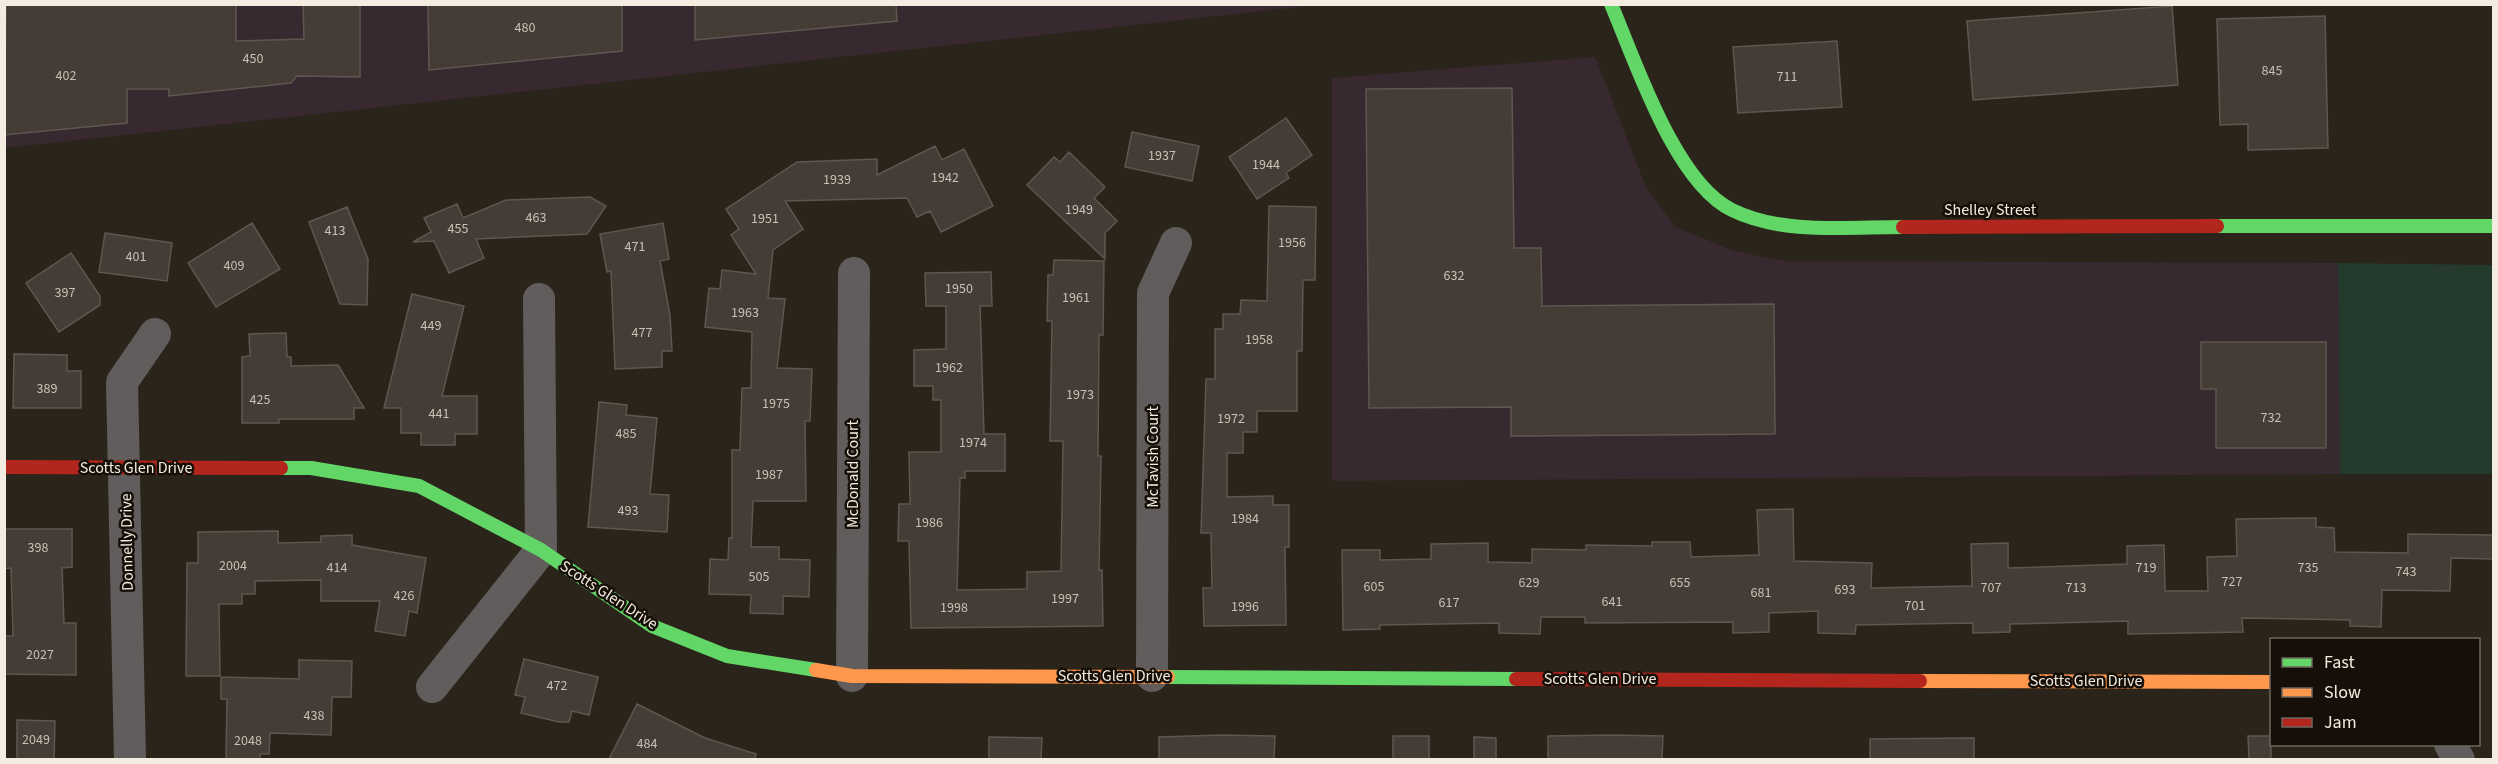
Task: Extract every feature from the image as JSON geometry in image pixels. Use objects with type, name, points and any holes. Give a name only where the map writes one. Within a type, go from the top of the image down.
[{"type":"street","name":"Shelley Street","points":[[1611,4],[1681,159],[1698,185],[1724,206],[1756,219],[1803,227],[2493,226]]},
{"type":"street","name":"McTavish Court","points":[[1152,676],[1154,293],[1176,243]]},
{"type":"street","name":"McDonald Court","points":[[852,676],[854,273]]},
{"type":"street","points":[[432,687],[541,550],[539,299]]},
{"type":"street","name":"Donnelly Drive","points":[[130,759],[126,468],[122,382],[155,334]]},
{"type":"street","name":"Scotts Glen Drive","points":[[4,467],[311,468],[420,486],[541,550],[652,626],[728,656],[852,676],[2270,682]]},
{"type":"street","points":[[2451,746],[2459,759]]},
{"type":"shaded area","points":[[4,5],[1319,5],[5,148]]},
{"type":"shaded area","points":[[1595,57],[1646,187],[1674,226],[1731,250],[1783,261],[2338,263],[2340,474],[1332,481],[1332,78]]},
{"type":"green space","points":[[2338,263],[2493,265],[2493,474],[2340,474]]},
{"type":"building","points":[[6,4],[236,4],[236,41],[304,39],[303,4],[360,4],[360,77],[297,76],[291,83],[169,96],[169,89],[127,89],[127,123],[4,135]]},
{"type":"building","points":[[428,4],[622,4],[622,51],[429,70]]},
{"type":"building","points":[[695,4],[896,4],[897,21],[695,40]]},
{"type":"building","points":[[2172,6],[2178,85],[1973,100],[1967,21]]},
{"type":"building","points":[[2325,16],[2328,148],[2248,150],[2248,124],[2220,125],[2217,19]]},
{"type":"building","points":[[1837,41],[1842,107],[1738,113],[1733,47]]},
{"type":"building","points":[[1512,88],[1514,248],[1541,248],[1542,306],[1774,304],[1775,434],[1511,436],[1511,407],[1369,408],[1366,89]]},
{"type":"building","points":[[1286,118],[1312,155],[1286,173],[1289,178],[1257,199],[1229,157]]},
{"type":"building","points":[[1132,132],[1199,146],[1192,181],[1125,167]]},
{"type":"building","points":[[935,146],[942,160],[964,149],[993,206],[941,232],[930,211],[917,217],[907,198],[785,201],[803,229],[773,250],[768,298],[785,299],[777,368],[812,369],[810,421],[805,421],[806,501],[753,501],[751,547],[779,547],[779,559],[810,560],[809,597],[783,596],[783,614],[750,613],[751,595],[709,594],[710,559],[728,560],[729,538],[732,538],[732,450],[740,450],[742,388],[751,388],[752,332],[705,327],[709,288],[720,289],[722,270],[756,274],[731,235],[739,229],[726,209],[797,162],[877,159],[877,175]]},
{"type":"building","points":[[1069,152],[1105,187],[1094,198],[1117,221],[1105,233],[1105,259],[1027,185],[1054,157],[1060,162]]},
{"type":"building","points":[[590,197],[606,206],[587,234],[476,239],[484,258],[449,273],[434,241],[413,242],[431,232],[424,218],[457,204],[463,218],[506,200]]},
{"type":"building","points":[[1269,206],[1316,207],[1315,280],[1303,280],[1302,351],[1297,351],[1297,411],[1257,411],[1257,432],[1243,432],[1243,453],[1227,453],[1227,497],[1273,496],[1273,505],[1289,505],[1289,547],[1285,547],[1286,625],[1204,626],[1203,588],[1212,588],[1211,533],[1201,533],[1206,379],[1215,379],[1215,329],[1223,329],[1223,314],[1240,314],[1241,300],[1267,301]]},
{"type":"building","points":[[347,207],[368,259],[367,305],[340,304],[309,222]]},
{"type":"building","points":[[252,223],[280,269],[216,307],[188,263]]},
{"type":"building","points":[[663,223],[669,259],[660,261],[670,315],[672,351],[662,351],[662,367],[615,369],[611,271],[607,272],[600,234]]},
{"type":"building","points":[[105,233],[172,243],[167,281],[99,272]]},
{"type":"building","points":[[71,253],[100,296],[100,305],[59,332],[26,283]]},
{"type":"building","points":[[1054,260],[1104,261],[1103,335],[1099,335],[1098,456],[1101,456],[1099,570],[1102,570],[1103,626],[911,628],[909,541],[898,541],[899,504],[910,504],[909,452],[941,452],[941,400],[933,400],[933,386],[914,386],[914,350],[946,349],[946,306],[926,306],[925,273],[991,272],[992,306],[980,306],[984,434],[1005,434],[1005,471],[965,471],[965,478],[960,478],[957,590],[1027,589],[1027,572],[1061,571],[1063,441],[1050,441],[1052,321],[1047,321],[1048,275],[1053,275]]},
{"type":"building","points":[[412,294],[464,306],[442,396],[477,396],[477,434],[455,434],[455,445],[421,445],[421,433],[401,433],[401,408],[384,408]]},
{"type":"building","points":[[286,333],[287,357],[291,357],[291,366],[338,365],[364,408],[354,408],[354,419],[279,419],[279,423],[242,423],[242,357],[250,356],[249,334]]},
{"type":"building","points":[[2201,342],[2326,342],[2326,448],[2216,448],[2216,389],[2201,389]]},
{"type":"building","points":[[14,354],[67,355],[67,371],[81,371],[81,408],[13,408]]},
{"type":"building","points":[[599,402],[627,405],[626,415],[657,418],[650,494],[669,495],[667,532],[588,527]]},
{"type":"building","points":[[1793,509],[1794,561],[1872,563],[1871,588],[1972,586],[1971,544],[2008,543],[2008,568],[2127,564],[2127,546],[2164,545],[2165,591],[2208,591],[2207,557],[2237,556],[2236,519],[2316,518],[2316,527],[2334,528],[2335,552],[2408,553],[2408,534],[2493,535],[2493,559],[2451,558],[2450,591],[2382,590],[2381,627],[2350,626],[2350,620],[2242,618],[2243,632],[2128,634],[2128,621],[2010,624],[2010,632],[1973,633],[1973,623],[1856,625],[1855,634],[1818,633],[1818,611],[1769,613],[1769,632],[1733,633],[1733,622],[1585,623],[1585,617],[1541,617],[1540,634],[1499,633],[1499,623],[1380,625],[1380,629],[1343,630],[1342,550],[1380,550],[1380,560],[1431,559],[1431,544],[1488,543],[1488,562],[1532,563],[1532,549],[1586,550],[1586,545],[1652,546],[1652,542],[1690,542],[1691,557],[1759,555],[1757,510]]},
{"type":"building","points":[[4,529],[72,529],[72,567],[62,568],[64,623],[76,623],[76,675],[4,674],[4,636],[13,636],[11,568],[4,569]]},
{"type":"building","points":[[278,531],[278,543],[321,542],[321,536],[352,535],[352,545],[426,558],[417,613],[409,611],[405,636],[375,631],[380,601],[321,601],[321,580],[255,581],[255,594],[242,594],[242,604],[219,604],[220,676],[186,676],[187,563],[198,563],[198,532]]},
{"type":"building","points":[[524,659],[598,677],[589,715],[572,711],[569,722],[559,722],[521,713],[525,697],[515,695]]},
{"type":"building","points":[[299,660],[352,661],[351,697],[332,697],[331,735],[270,733],[269,754],[260,754],[260,759],[226,759],[227,699],[221,699],[221,677],[299,679]]},
{"type":"building","points":[[637,704],[705,738],[756,754],[755,759],[609,759]]},
{"type":"building","points":[[17,720],[55,721],[54,759],[17,759]]},
{"type":"building","points":[[1275,736],[1274,759],[1159,759],[1159,737]]},
{"type":"building","points":[[1393,736],[1429,736],[1429,759],[1393,759]]},
{"type":"building","points":[[1548,736],[1663,736],[1662,759],[1548,759]]},
{"type":"building","points":[[2248,736],[2270,736],[2271,759],[2249,759]]},
{"type":"building","points":[[989,737],[1042,738],[1041,759],[989,759]]},
{"type":"building","points":[[1474,737],[1496,738],[1496,759],[1474,759]]},
{"type":"building","points":[[1974,738],[1974,759],[1870,759],[1870,739]]},
{"type":"traffic: fast","points":[[1611,4],[1659,118],[1692,174],[1711,196],[1732,210],[1772,223],[1816,228],[1903,227]]},
{"type":"traffic: fast","points":[[2217,226],[2494,226]]},
{"type":"traffic: fast","points":[[281,468],[311,468],[419,486],[541,550],[652,626],[727,656],[816,670]]},
{"type":"traffic: fast","points":[[1168,677],[1516,679]]},
{"type":"traffic: slow","points":[[816,670],[852,676],[1168,677]]},
{"type":"traffic: slow","points":[[1920,681],[2270,682]]},
{"type":"traffic: jam","points":[[1903,227],[2217,226]]},
{"type":"traffic: jam","points":[[4,467],[281,468]]},
{"type":"traffic: jam","points":[[1516,679],[1920,681]]}]
